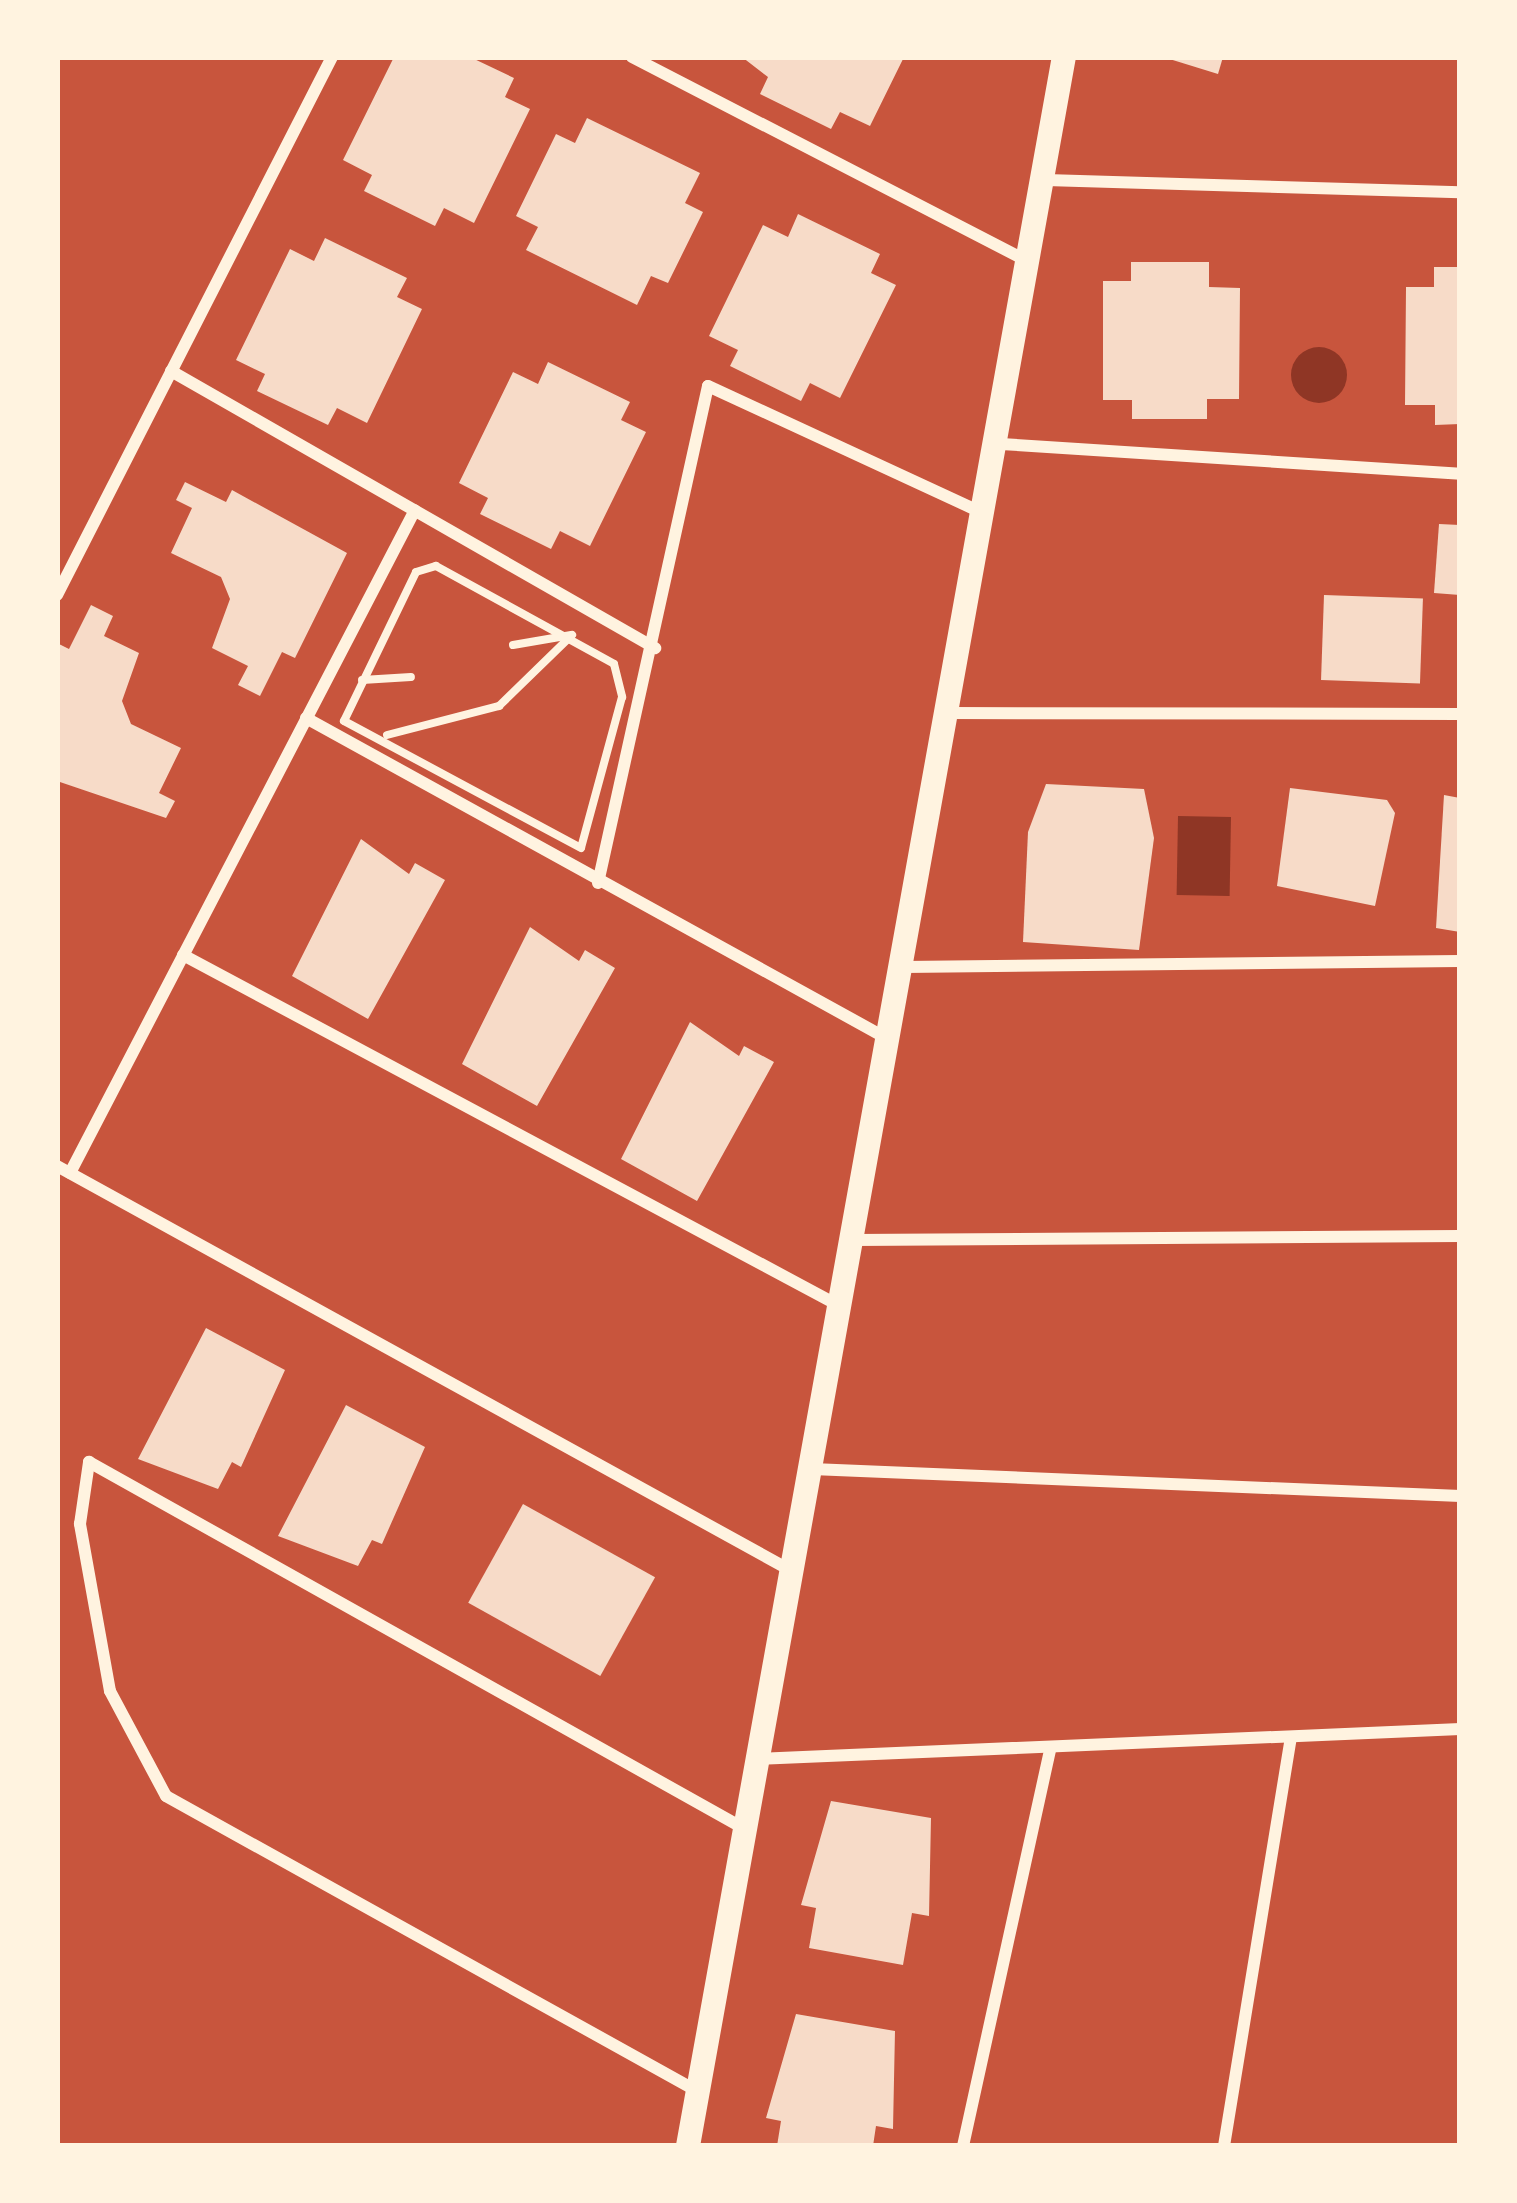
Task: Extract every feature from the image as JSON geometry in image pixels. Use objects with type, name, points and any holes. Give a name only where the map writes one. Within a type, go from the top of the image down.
[{"type":"main road","points":[[688,2146],[1001,444],[1064,57]]},
{"type":"street","points":[[57,595],[332,57]]},
{"type":"street","points":[[632,57],[1033,263]]},
{"type":"street","points":[[1046,180],[1460,192]]},
{"type":"street","points":[[171,371],[655,648]]},
{"type":"street","points":[[598,883],[655,648],[708,386],[986,515]]},
{"type":"street","points":[[1001,444],[1460,474]]},
{"type":"street","points":[[415,509],[183,955],[63,1170],[794,1572]]},
{"type":"street","points":[[950,713],[1460,714]]},
{"type":"street","points":[[306,718],[890,1040]]},
{"type":"street","points":[[183,955],[842,1307]]},
{"type":"street","points":[[904,967],[1460,961]]},
{"type":"street","points":[[853,1240],[1460,1236]]},
{"type":"street","points":[[697,2091],[166,1796],[110,1691],[80,1524],[88,1462],[743,1828]]},
{"type":"street","points":[[812,1469],[1460,1496]]},
{"type":"street","points":[[756,1759],[1456,1732]]},
{"type":"street","points":[[1224,2146],[1290,1741]]},
{"type":"street","points":[[963,2146],[1050,1750]]},
{"type":"path","points":[[424,567],[572,634],[614,664],[622,697],[581,848],[344,721],[424,567]]},
{"type":"path","points":[[513,645],[572,634]]},
{"type":"path","points":[[368,737],[499,706],[572,634]]},
{"type":"path","points":[[362,680],[411,677]]},
{"type":"shaded area","points":[[1319,347],[1339,355],[1347,375],[1339,395],[1319,403],[1299,395],[1291,375],[1299,355]]},
{"type":"shaded area","points":[[1178,816],[1231,817],[1230,896],[1177,895]]},
{"type":"building","points":[[394,57],[470,57],[514,78],[505,97],[530,109],[474,223],[444,208],[435,226],[364,191],[372,175],[343,160]]},
{"type":"building","points":[[742,57],[904,57],[870,126],[840,112],[831,129],[760,94],[768,77]]},
{"type":"building","points":[[1163,57],[1223,57],[1218,74]]},
{"type":"building","points":[[587,118],[700,173],[685,203],[703,212],[668,283],[651,276],[637,305],[526,250],[538,227],[516,216],[556,134],[575,143]]},
{"type":"building","points":[[798,214],[880,254],[871,273],[896,285],[840,398],[810,383],[801,401],[730,366],[738,350],[709,336],[763,225],[788,237]]},
{"type":"building","points":[[325,238],[407,278],[397,297],[422,309],[367,423],[337,408],[328,425],[257,391],[265,374],[236,360],[290,249],[314,261]]},
{"type":"building","points":[[1131,262],[1209,262],[1209,287],[1240,288],[1239,399],[1207,399],[1207,419],[1132,419],[1132,400],[1103,400],[1103,281],[1131,281]]},
{"type":"building","points":[[1434,267],[1460,267],[1460,424],[1435,425],[1435,405],[1405,405],[1406,287],[1434,287]]},
{"type":"building","points":[[548,362],[630,402],[621,420],[646,432],[590,546],[560,531],[551,549],[480,514],[488,498],[459,483],[513,372],[538,384]]},
{"type":"building","points":[[185,482],[226,502],[232,490],[347,553],[295,658],[282,652],[260,696],[238,685],[248,666],[212,648],[230,599],[221,577],[171,553],[192,508],[176,500]]},
{"type":"building","points":[[1439,524],[1460,525],[1460,595],[1434,593]]},
{"type":"building","points":[[1324,595],[1423,598],[1420,683],[1321,680]]},
{"type":"building","points":[[91,605],[113,616],[104,636],[139,653],[122,701],[131,724],[181,748],[159,793],[175,801],[166,818],[57,781],[57,643],[69,649]]},
{"type":"building","points":[[1046,784],[1144,789],[1154,838],[1139,950],[1023,942],[1028,832]]},
{"type":"building","points":[[1290,788],[1387,800],[1395,813],[1375,906],[1277,886]]},
{"type":"building","points":[[1444,795],[1460,798],[1460,932],[1436,928]]},
{"type":"building","points":[[361,839],[409,874],[415,863],[445,880],[368,1019],[292,976]]},
{"type":"building","points":[[530,927],[579,961],[585,950],[615,968],[537,1106],[462,1064]]},
{"type":"building","points":[[690,1022],[739,1056],[744,1046],[774,1062],[697,1201],[621,1159]]},
{"type":"building","points":[[206,1328],[285,1370],[241,1467],[232,1462],[218,1489],[138,1459]]},
{"type":"building","points":[[346,1405],[425,1447],[382,1544],[372,1540],[358,1566],[278,1536]]},
{"type":"building","points":[[523,1504],[655,1577],[600,1676],[468,1603]]},
{"type":"building","points":[[831,1801],[931,1818],[929,1916],[912,1913],[903,1965],[809,1948],[816,1908],[801,1905]]},
{"type":"building","points":[[796,2014],[895,2031],[893,2129],[876,2126],[873,2146],[777,2146],[781,2121],[766,2118]]}]
